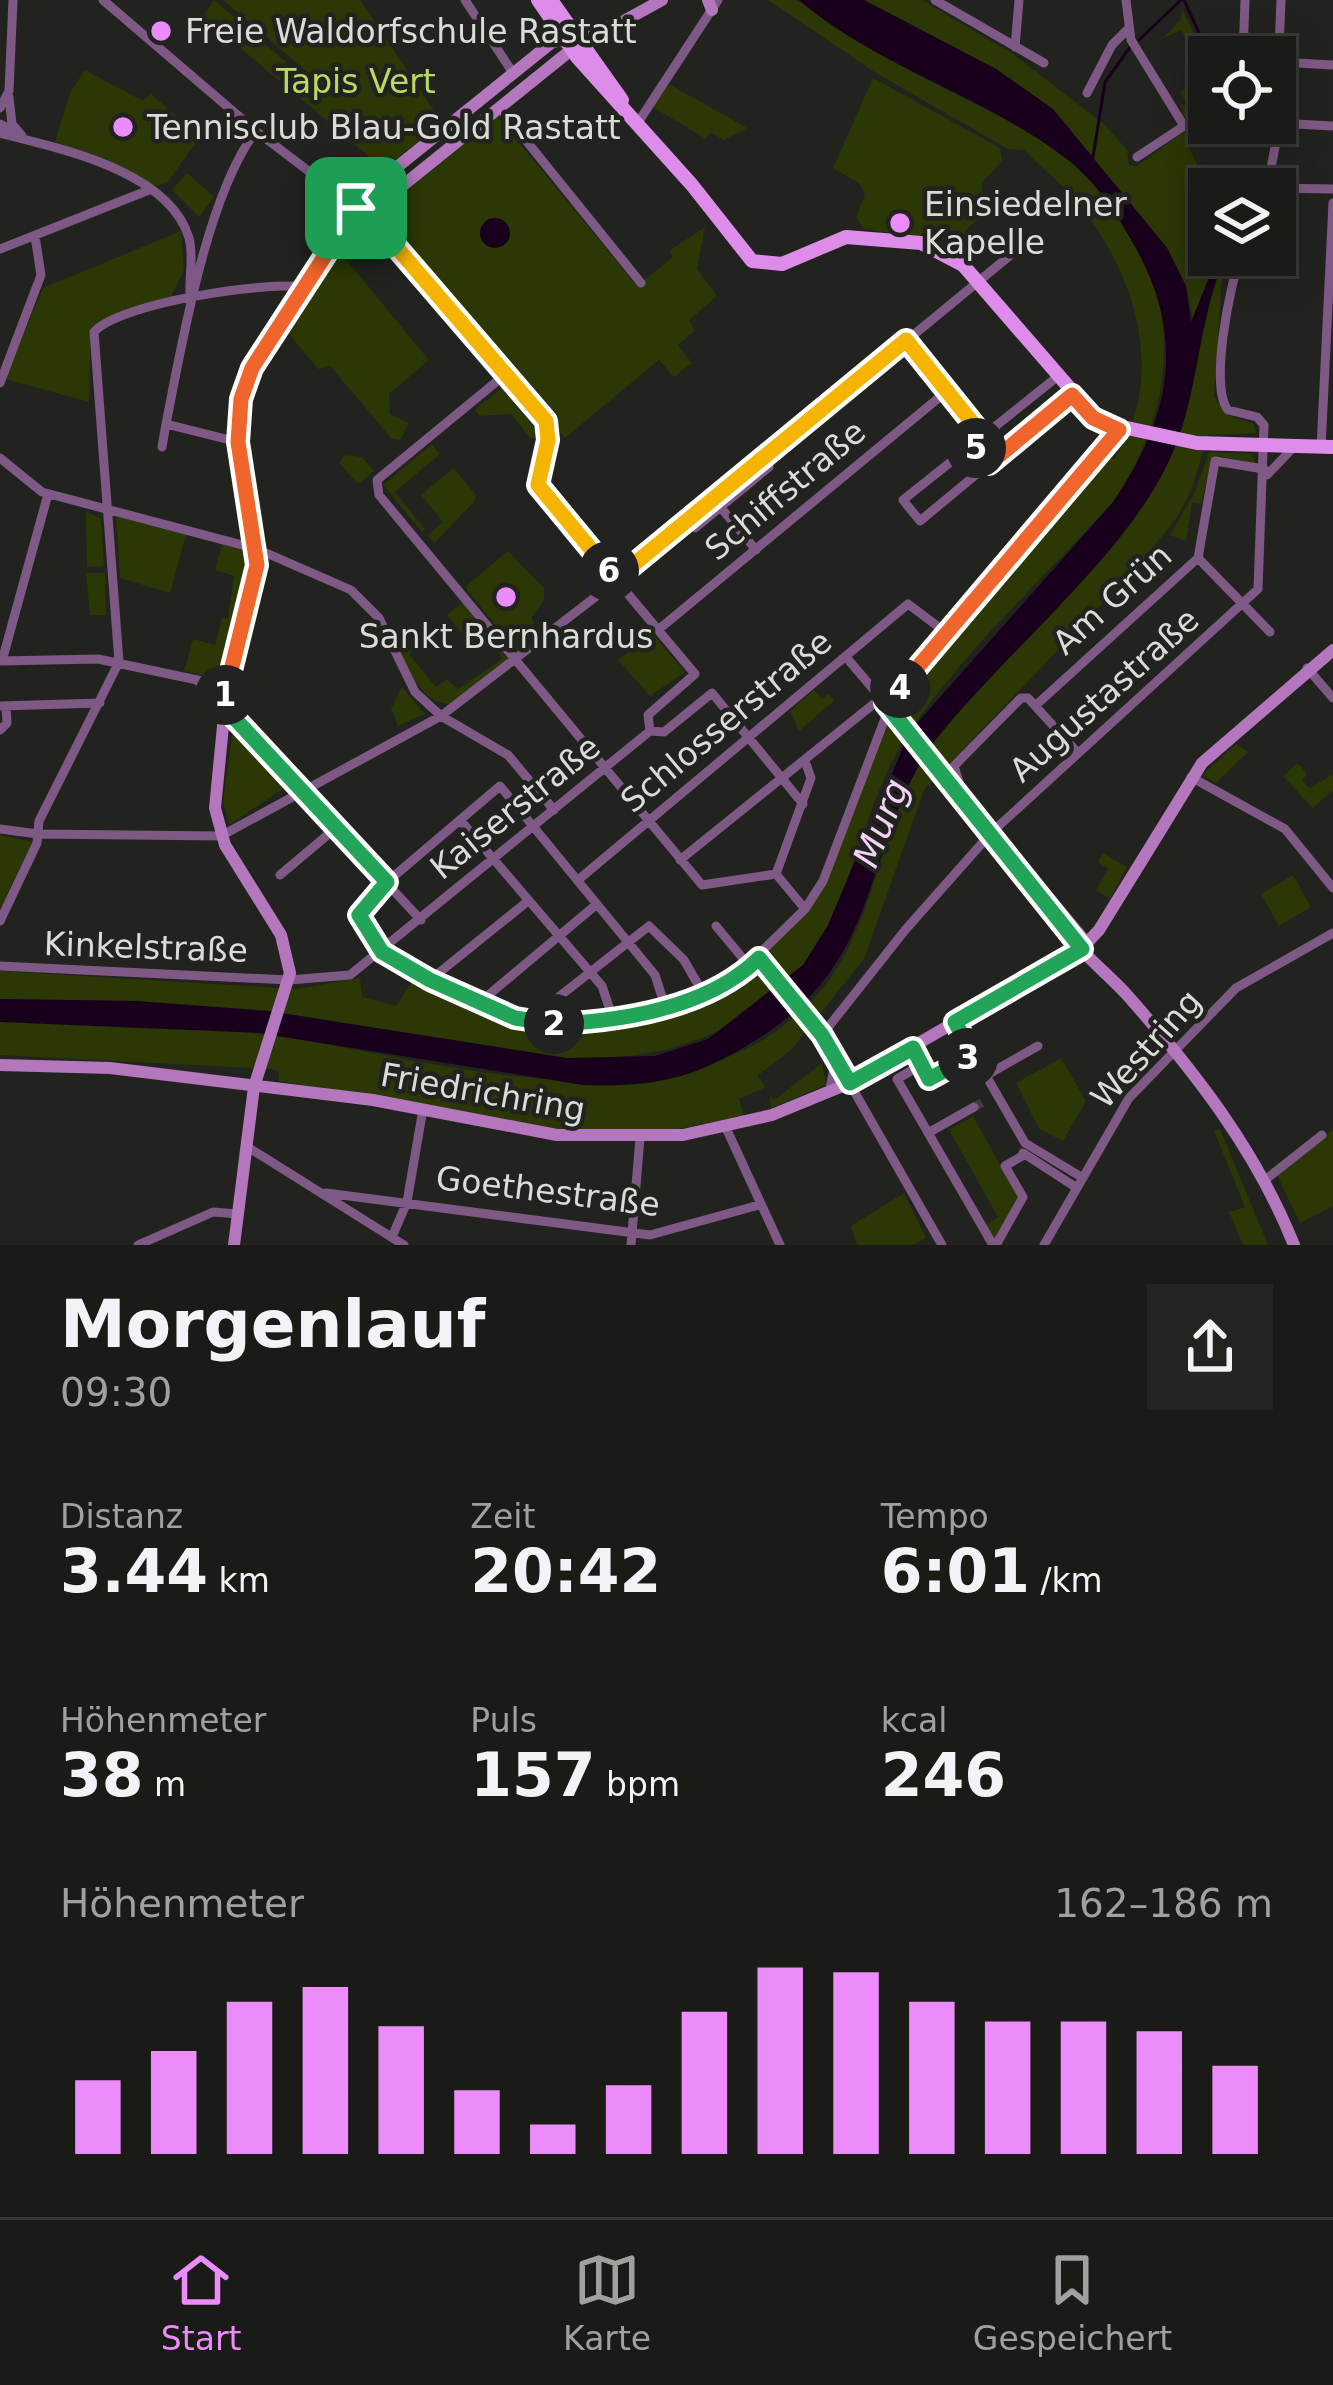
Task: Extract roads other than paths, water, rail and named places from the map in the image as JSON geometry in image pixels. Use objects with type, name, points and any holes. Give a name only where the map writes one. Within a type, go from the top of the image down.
[{"type":"main road","points":[[538,0],[752,261],[782,264],[846,237],[902,238],[945,252],[977,282],[1093,418],[1123,432],[1205,444],[1327,448]]},
{"type":"main road","points":[[551,0],[573,42],[597,64],[636,122]]},
{"type":"street","points":[[13,0],[9,92],[20,135]]},
{"type":"street","points":[[103,0],[256,131],[361,211],[507,373],[548,426],[538,485],[658,630]]},
{"type":"street","points":[[465,0],[515,71]]},
{"type":"street","points":[[234,1245],[254,1087],[288,986],[281,935],[221,836],[215,792],[228,675],[257,549],[238,442],[241,399],[252,368],[336,239],[462,114],[515,71],[662,0]]},
{"type":"street","points":[[935,0],[1044,63]]},
{"type":"street","points":[[1015,46],[1018,0]]},
{"type":"street","points":[[1126,0],[1132,39],[1184,126]]},
{"type":"street","points":[[1244,36],[1245,0]]},
{"type":"street","points":[[1279,36],[1281,0]]},
{"type":"street","points":[[636,122],[713,3]]},
{"type":"street","points":[[597,64],[605,31]]},
{"type":"street","points":[[1087,94],[1112,45],[1132,39]]},
{"type":"street","points":[[361,211],[528,84],[573,42]]},
{"type":"street","points":[[1296,65],[1333,64]]},
{"type":"street","points":[[515,71],[531,71],[528,84]]},
{"type":"street","points":[[0,108],[9,92]]},
{"type":"street","points":[[499,107],[641,283]]},
{"type":"street","points":[[462,114],[460,126],[472,128]]},
{"type":"street","points":[[1296,122],[1333,126]]},
{"type":"street","points":[[1137,157],[1188,126]]},
{"type":"street","points":[[0,129],[95,158],[149,190],[188,233],[191,298]]},
{"type":"street","points":[[162,447],[191,298],[234,162],[256,131]]},
{"type":"street","points":[[1296,188],[1333,189]]},
{"type":"street","points":[[0,249],[149,190]]},
{"type":"street","points":[[1327,448],[1333,203]]},
{"type":"street","points":[[0,382],[40,275],[35,236]]},
{"type":"street","points":[[694,528],[717,502],[1030,238]]},
{"type":"street","points":[[1235,276],[1227,308],[1221,400],[1228,410],[1261,420],[1265,448]]},
{"type":"street","points":[[0,921],[38,834],[39,821],[119,662],[94,332],[107,321],[191,298],[276,288],[302,293]]},
{"type":"street","points":[[906,340],[983,436]]},
{"type":"street","points":[[507,373],[375,484],[700,884],[776,874]]},
{"type":"street","points":[[1057,376],[904,500],[920,521],[1072,395]]},
{"type":"street","name":"Schiffstraße","points":[[658,630],[947,391]]},
{"type":"street","points":[[166,424],[238,442]]},
{"type":"street","points":[[665,1006],[655,975],[500,786],[387,882],[359,915],[382,952],[430,980],[528,1021],[613,1019],[665,1006],[704,995],[732,984],[805,909],[839,843],[889,708],[1123,432]]},
{"type":"street","points":[[973,444],[989,464]]},
{"type":"street","name":"Augustastraße","points":[[822,1035],[906,929],[992,832],[1243,605],[1259,583],[1265,448]]},
{"type":"street","points":[[1264,474],[1292,449]]},
{"type":"street","points":[[0,458],[49,494],[257,549],[364,601],[415,692],[441,716],[508,755],[554,810]]},
{"type":"street","name":"Am Grün","points":[[992,832],[987,816],[955,778],[954,766],[1021,698],[1035,706],[1198,558],[1215,461],[1264,474]]},
{"type":"street","points":[[0,829],[38,834],[221,836],[441,716],[769,466]]},
{"type":"street","points":[[49,494],[1,661],[119,662],[201,681],[228,675]]},
{"type":"street","points":[[717,502],[756,550]]},
{"type":"street","points":[[1198,558],[1270,632]]},
{"type":"street","name":"Schlosserstraße","points":[[578,880],[908,604],[948,634]]},
{"type":"street","name":"Kaiserstraße","points":[[650,731],[649,714],[695,674],[658,630]]},
{"type":"street","points":[[1085,946],[1191,777],[1307,668],[1333,650]]},
{"type":"street","points":[[846,657],[1230,1122],[1294,1245]]},
{"type":"street","points":[[1307,668],[1333,698]]},
{"type":"street","points":[[201,681],[421,920]]},
{"type":"street","name":"Kaiserstraße","points":[[288,986],[350,975],[650,731],[664,732],[712,693],[749,737]]},
{"type":"street","points":[[0,730],[7,723],[3,706],[100,703]]},
{"type":"street","points":[[1035,706],[1077,752]]},
{"type":"street","points":[[680,860],[806,760],[889,708]]},
{"type":"street","points":[[749,737],[803,804]]},
{"type":"street","points":[[776,874],[812,775],[806,760]]},
{"type":"street","points":[[1191,777],[1286,829],[1333,888]]},
{"type":"street","points":[[460,820],[590,972],[606,993],[613,1019]]},
{"type":"street","points":[[280,875],[338,827]]},
{"type":"street","points":[[776,874],[805,909]]},
{"type":"street","points":[[430,980],[528,902]]},
{"type":"street","points":[[479,1003],[597,904]]},
{"type":"street","points":[[528,1021],[649,926],[684,960],[704,995]]},
{"type":"street","points":[[716,926],[769,971],[822,1035],[940,1242],[926,1245]]},
{"type":"street","name":"Westring","points":[[1044,1245],[1130,1097],[1178,1054],[1236,988],[1333,933]]},
{"type":"street","name":"Friedrichring","points":[[0,1065],[110,1068],[424,1109],[557,1135],[640,1138],[726,1127],[829,1093],[1085,946]]},
{"type":"street","name":"Kinkelstraße","points":[[0,966],[288,986]]},
{"type":"street","points":[[955,1022],[1025,1150],[1077,1189]]},
{"type":"street","points":[[985,1076],[1037,1046]]},
{"type":"street","points":[[913,1048],[929,1079],[973,1055]]},
{"type":"street","points":[[829,1093],[836,1059]]},
{"type":"street","points":[[921,1065],[897,1078],[995,1245],[1023,1197],[1005,1166],[1025,1150]]},
{"type":"street","points":[[928,1133],[979,1104],[992,1089]]},
{"type":"street","points":[[392,1238],[407,1202],[424,1109]]},
{"type":"street","points":[[726,1127],[780,1245]]},
{"type":"street","points":[[1264,1180],[1322,1135]]},
{"type":"street","points":[[631,1239],[640,1138]]},
{"type":"street","points":[[245,1146],[326,1192],[404,1245]]},
{"type":"street","points":[[1025,1150],[1083,1178]]},
{"type":"street","name":"Goethestraße","points":[[326,1192],[631,1239],[680,1231],[759,1205]]},
{"type":"street","points":[[138,1245],[212,1212],[238,1214]]},
{"type":"water","name":"Murg","points":[[799,0],[864,0],[996,69],[1053,109],[1167,248],[1186,286],[1191,322],[1210,276],[1218,276],[1179,437],[1149,497],[1091,571],[930,747],[907,788],[849,941],[827,976],[797,1009],[734,1053],[674,1078],[632,1084],[583,1085],[259,1033],[0,1022],[0,999],[136,1001],[268,1011],[567,1058],[655,1056],[708,1039],[803,965],[828,925],[910,731],[1113,502],[1149,437],[1165,373],[1160,307],[1148,273],[1116,214],[1081,171],[1029,133],[829,23]]},
{"type":"water","points":[[495,218],[506,222],[510,233],[506,244],[495,248],[484,244],[480,233],[484,222]]},
{"type":"waterway","points":[[1139,40],[1181,0]]},
{"type":"waterway","points":[[1184,0],[1200,36]]},
{"type":"waterway","points":[[1093,157],[1105,82],[1131,46]]},
{"type":"tunnel","points":[[974,1107],[985,1101]]},
{"type":"place","name":"Freie Waldorfschule Rastatt","points":[[161,31]]},
{"type":"place","name":"Tennisclub Blau-Gold Rastatt","points":[[123,127]]},
{"type":"place","name":"Einsiedelner Kapelle","points":[[900,223]]},
{"type":"place","name":"Sankt Bernhardus","points":[[506,597]]},
{"type":"park label","name":"Tapis Vert","points":[[356,81]]}]
